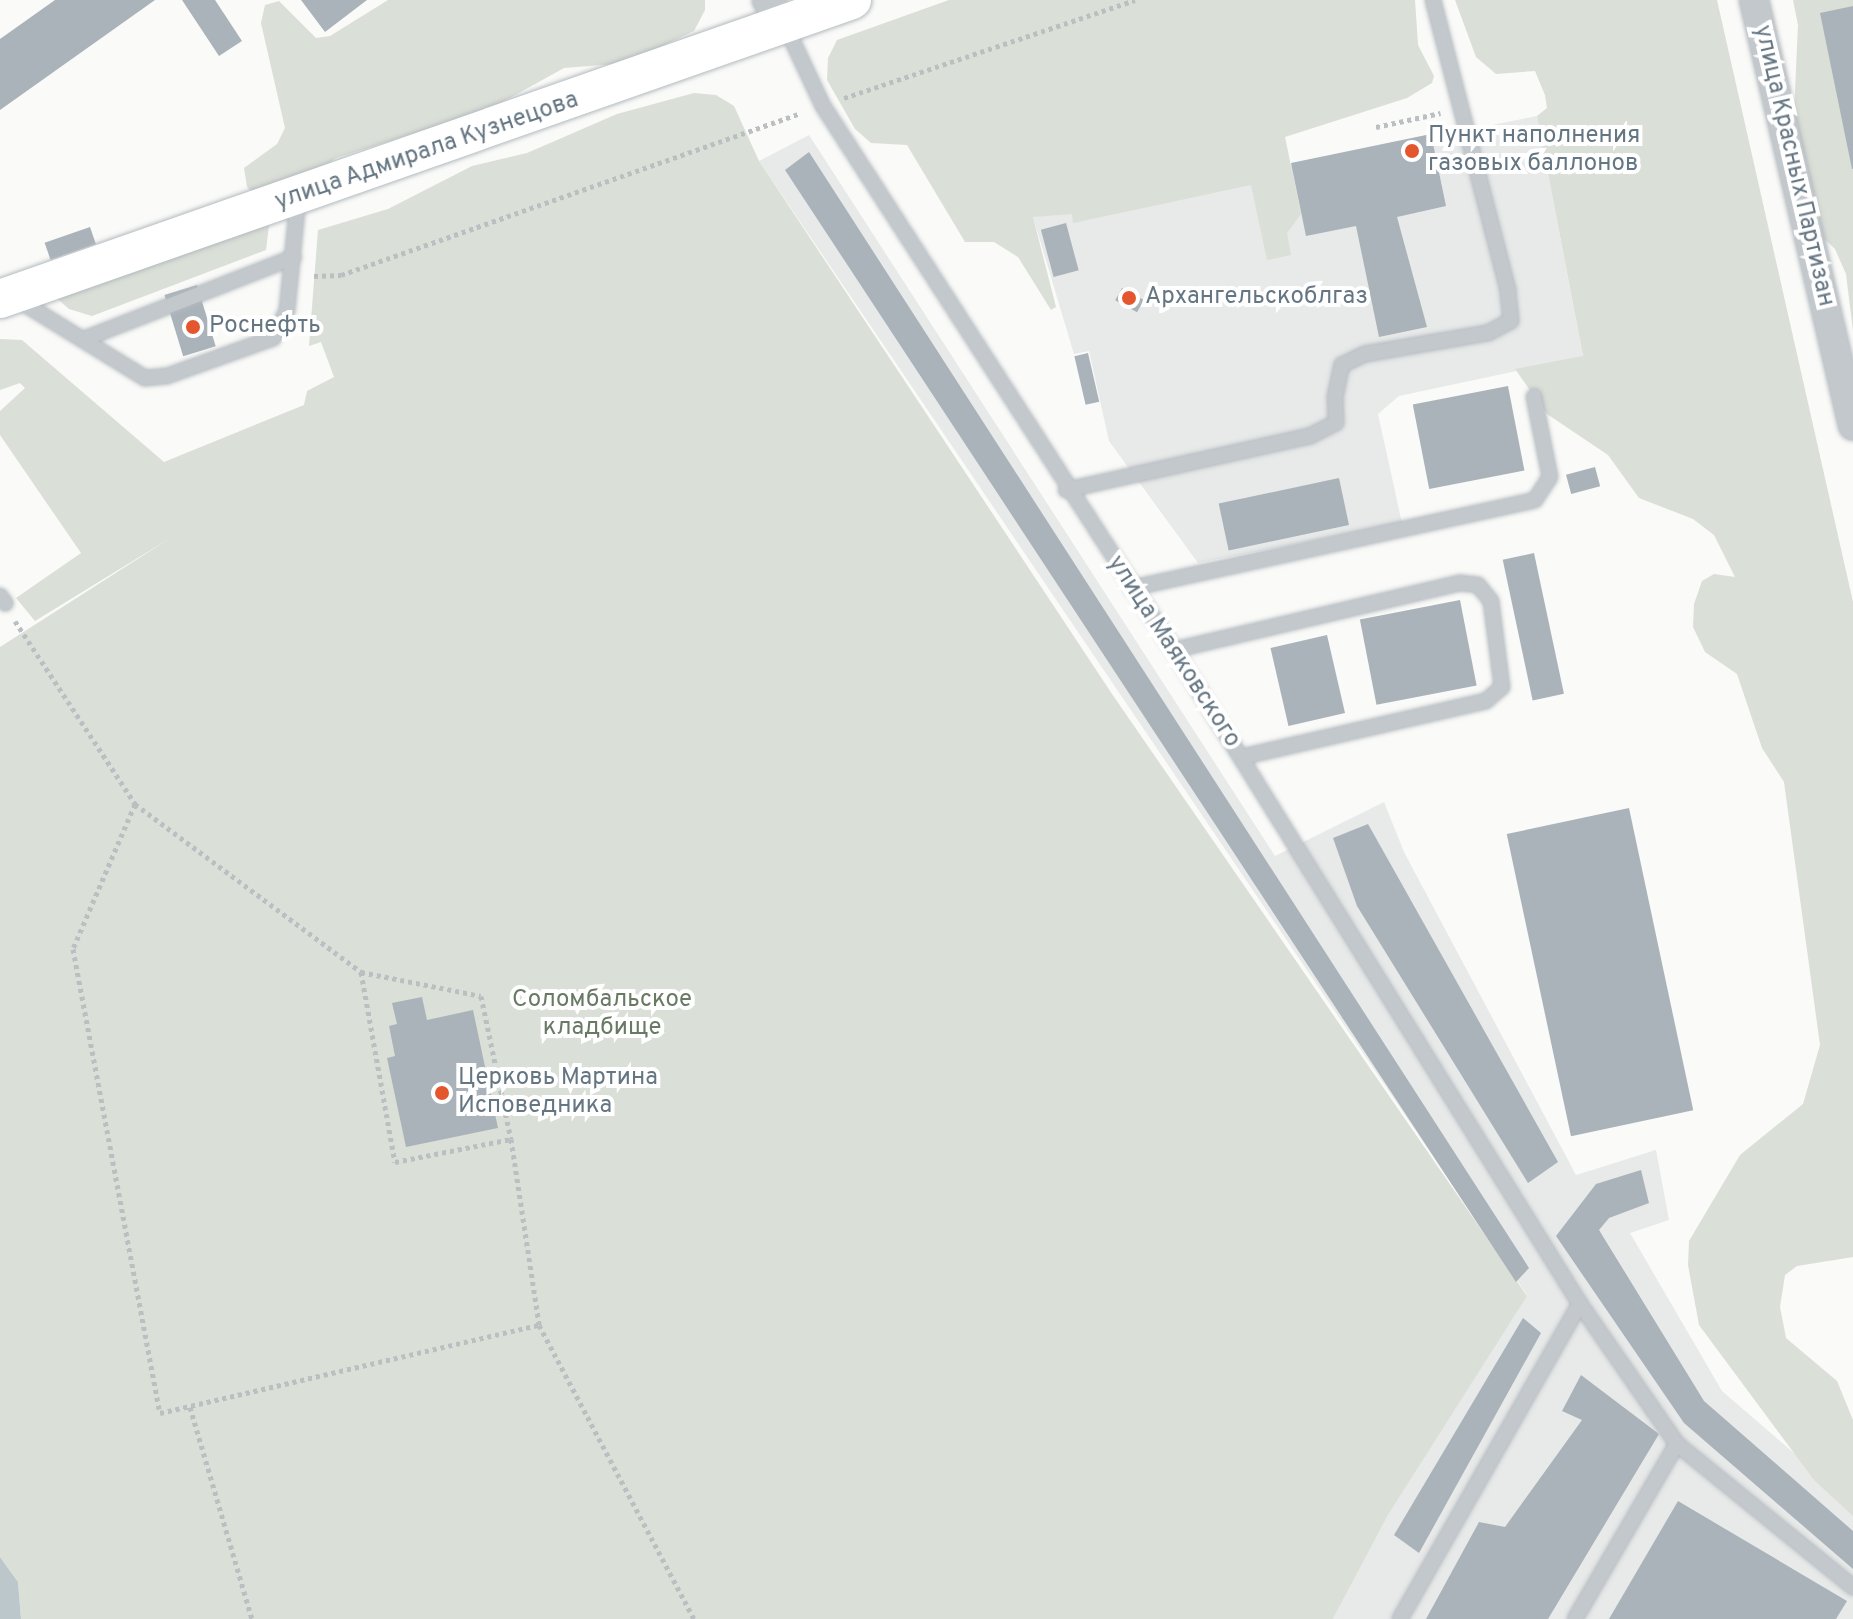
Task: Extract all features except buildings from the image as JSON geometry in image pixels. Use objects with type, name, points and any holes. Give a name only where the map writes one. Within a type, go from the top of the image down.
[{"type":"main road","name":"улица Адмирала Кузнецова","points":[[6,297],[298,199],[776,13],[852,0]]},
{"type":"street","name":"улица Красных Партизан","points":[[1754,0],[1853,426]]},
{"type":"lane","points":[[1066,490],[1310,436],[1336,423],[1335,397],[1342,365],[1365,354],[1488,333],[1511,321],[1479,171],[1433,0]]},
{"type":"lane","name":"улица Маяковского","points":[[776,13],[823,106],[1066,490],[1174,650],[1580,1304],[1677,1444],[1853,1587]]},
{"type":"lane","points":[[6,297],[84,339],[145,378],[167,376],[273,338],[287,310],[298,199]]},
{"type":"lane","points":[[84,339],[294,257]]},
{"type":"lane","points":[[1132,588],[1535,500],[1550,477],[1534,397]]},
{"type":"lane","points":[[1174,650],[1460,583],[1478,585],[1491,601],[1502,687],[1486,701],[1241,757]]},
{"type":"lane","points":[[1400,1619],[1580,1304]]},
{"type":"lane","points":[[1575,1619],[1677,1444]]},
{"type":"path","points":[[292,277],[341,275],[1135,0]]},
{"type":"path","points":[[1376,127],[1446,112],[1443,98]]},
{"type":"path","points":[[2,599],[135,804],[361,972],[481,996],[511,1139],[539,1325],[694,1619]]},
{"type":"path","points":[[135,804],[73,949],[160,1413],[539,1325]]},
{"type":"path","points":[[361,972],[395,1162],[511,1139]]},
{"type":"path","points":[[190,1407],[252,1619]]},
{"type":"shaded area","points":[[1537,116],[1583,357],[1399,396],[1378,414],[1402,523],[1198,563],[1109,441],[1089,351],[1074,354],[1033,217]]},
{"type":"shaded area","points":[[809,135],[1275,856],[1384,802],[1404,852],[1576,1175],[1656,1150],[1669,1220],[1630,1233],[1722,1391],[1853,1504],[1853,1619],[1333,1619],[1388,1515],[1527,1295],[759,161]]},
{"type":"shaded area","points":[[0,1557],[18,1582],[21,1619],[0,1619]]},
{"type":"green space","points":[[388,0],[705,0],[705,10],[694,31],[627,63],[564,68],[488,110],[336,158],[324,167],[252,192],[247,187],[244,168],[277,144],[285,128],[261,23],[265,5],[279,1],[316,38],[330,36]]},
{"type":"green space","points":[[949,0],[1415,0],[1418,45],[1434,76],[1432,83],[1407,98],[1285,137],[1301,214],[1287,233],[1291,255],[1267,260],[1251,185],[1073,223],[1072,214],[1033,217],[1056,307],[1051,310],[1018,257],[994,242],[965,242],[907,145],[871,143],[855,129],[827,80],[828,58],[837,40]]},
{"type":"green space","points":[[1455,0],[1717,0],[1853,602],[1853,1257],[1797,1266],[1785,1275],[1780,1307],[1786,1338],[1837,1381],[1853,1420],[1853,1516],[1814,1480],[1699,1325],[1688,1265],[1689,1241],[1740,1155],[1803,1104],[1820,1045],[1784,782],[1762,748],[1737,674],[1705,652],[1693,627],[1694,604],[1702,581],[1714,574],[1735,577],[1714,535],[1693,519],[1639,498],[1608,455],[1547,414],[1515,369],[1583,356],[1537,116],[1547,108],[1545,95],[1535,71],[1496,74],[1476,57]]},
{"type":"green space","points":[[1793,0],[1853,0],[1853,331],[1846,274],[1835,249],[1816,231],[1794,113],[1798,25]]},
{"type":"green space","name":"Соломбальское кладбище","points":[[694,93],[716,95],[734,106],[759,161],[1112,694],[1527,1296],[1388,1515],[1333,1619],[21,1619],[18,1582],[0,1557],[0,647],[172,537],[35,621],[16,598],[81,553],[0,435],[0,411],[25,388],[20,383],[0,390],[0,339],[22,340],[164,462],[304,405],[307,391],[334,377],[321,342],[309,346],[318,230],[388,209],[472,166],[527,153],[617,114]]},
{"type":"green space","points":[[270,217],[266,250],[92,316],[69,309],[52,294]]},
{"type":"place","name":"Пункт наполнения газовых баллонов","points":[[1412,151]]},
{"type":"place","name":"Архангельскоблгаз","points":[[1129,298]]},
{"type":"place","name":"Роснефть","points":[[193,327]]},
{"type":"place","name":"Церковь Мартина Исповедника","points":[[442,1093]]}]
